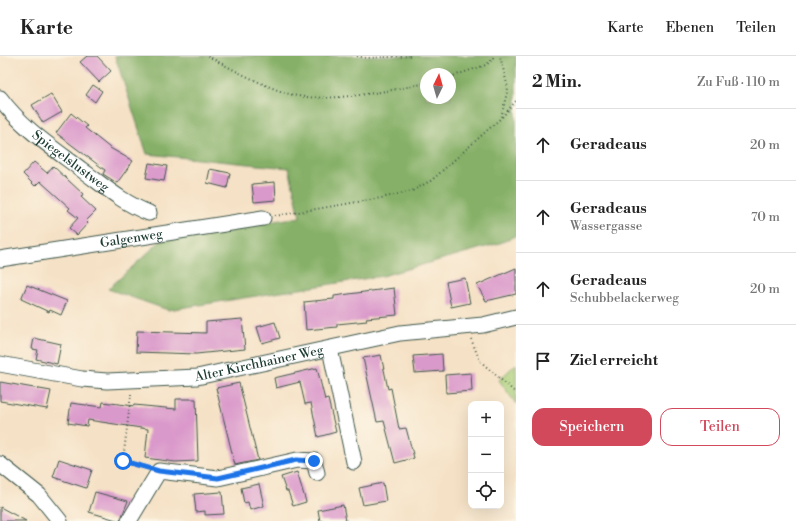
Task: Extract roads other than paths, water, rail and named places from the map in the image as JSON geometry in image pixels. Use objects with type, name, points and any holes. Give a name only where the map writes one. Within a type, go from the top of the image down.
[{"type":"street","name":"Spiegelslustweg","points":[[0,98],[7,108],[32,133],[123,201],[149,213]]},
{"type":"street","name":"Galgenweg","points":[[0,259],[263,218]]},
{"type":"street","name":"Alter Kirchhainer Weg","points":[[0,364],[82,379],[133,380],[197,377],[400,334],[483,325],[516,317]]},
{"type":"street","points":[[330,349],[354,462]]},
{"type":"street","points":[[129,521],[159,471],[218,478],[296,460],[314,461],[317,473]]},
{"type":"street","points":[[0,464],[40,495],[60,521]]}]
